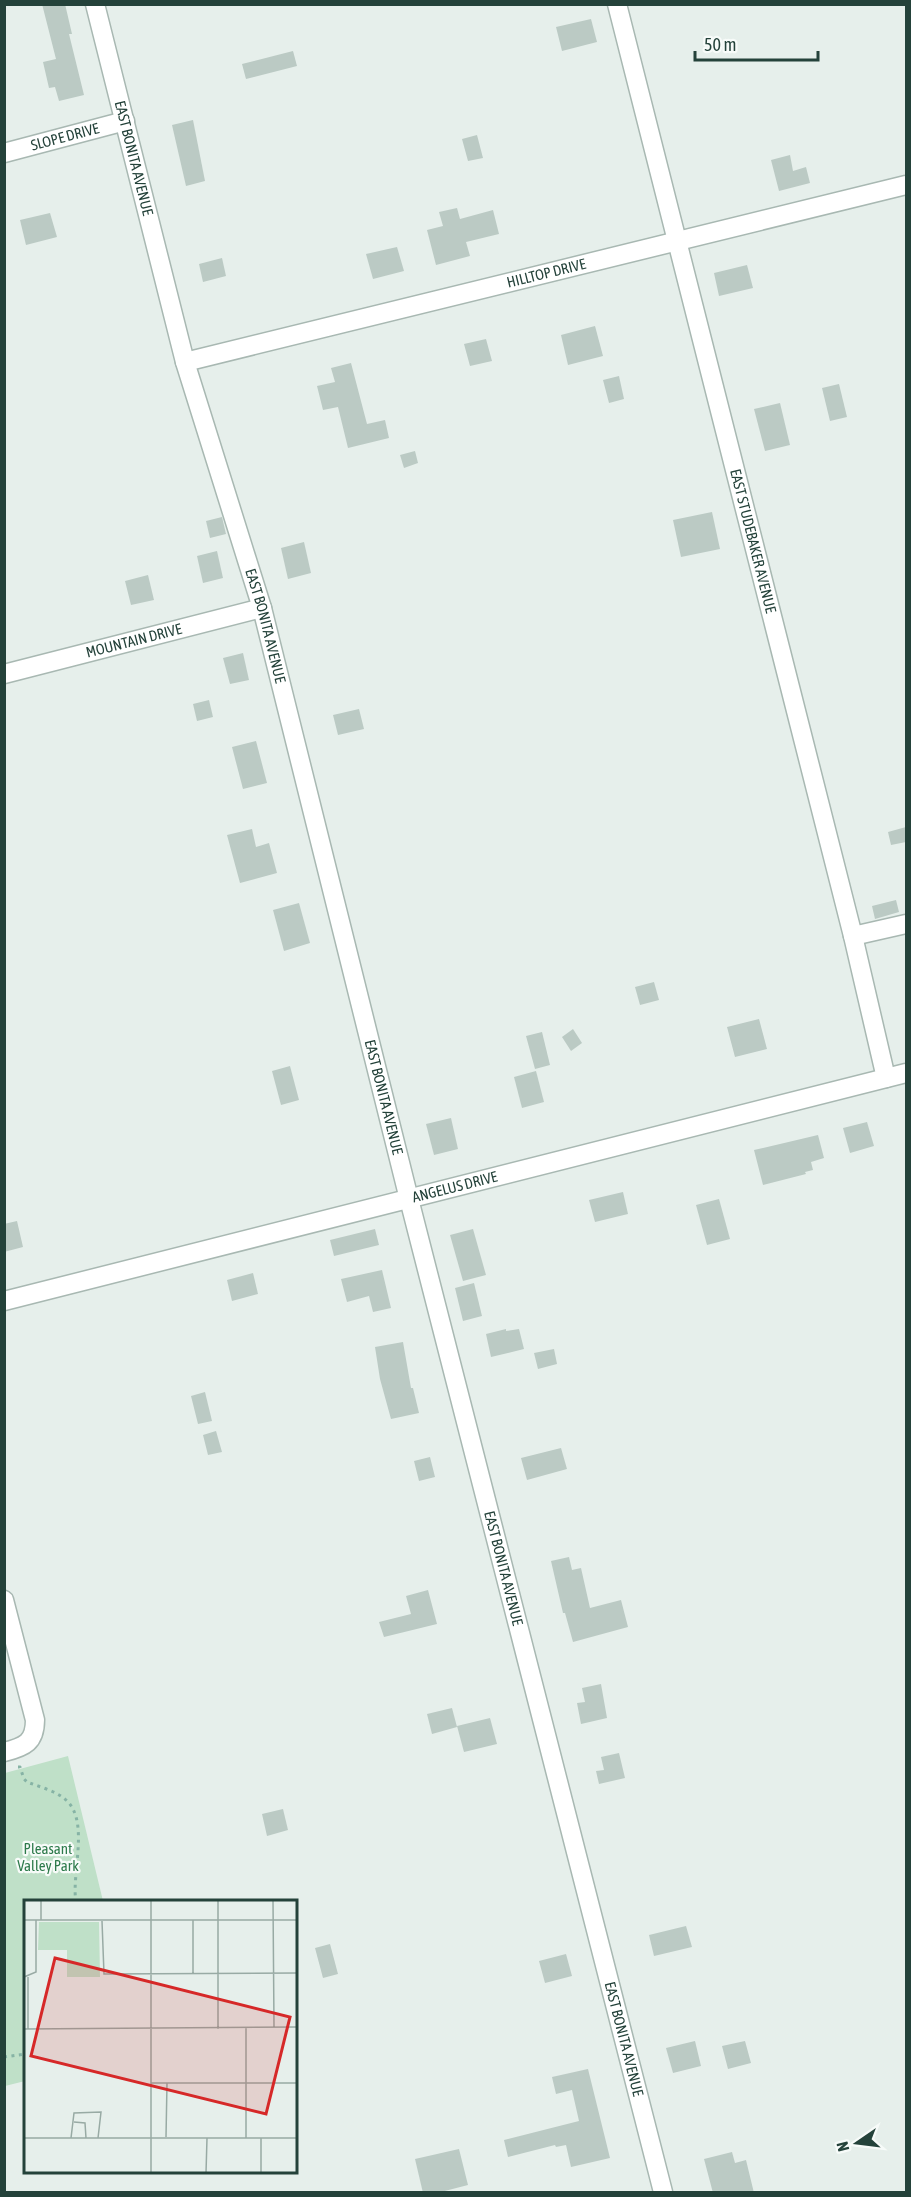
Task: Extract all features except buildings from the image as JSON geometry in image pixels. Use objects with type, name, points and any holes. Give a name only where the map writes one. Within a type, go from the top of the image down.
[{"type":"street","name":"EAST BONITA AVENUE","points":[[95,4],[185,362],[262,608],[409,1199],[663,2193]]},
{"type":"street","name":"EAST STUDEBAKER AVENUE","points":[[617,4],[853,936],[886,1078]]},
{"type":"street","name":"SLOPE DRIVE","points":[[4,153],[124,121]]},
{"type":"street","name":"HILLTOP DRIVE","points":[[185,362],[906,185]]},
{"type":"street","name":"MOUNTAIN DRIVE","points":[[4,674],[262,608]]},
{"type":"street","points":[[853,936],[906,924]]},
{"type":"street","name":"ANGELUS DRIVE","points":[[4,1301],[906,1073]]},
{"type":"street","points":[[4,1600],[35,1720],[32,1738],[17,1749],[8,1760]]},
{"type":"path","points":[[8,1760],[20,1767],[27,1782],[58,1795],[71,1806],[79,1841],[76,1900]]},
{"type":"path","points":[[4,2057],[24,2054]]},
{"type":"green space","name":"Pleasant Valley Park","points":[[68,1756],[103,1900],[24,1900],[24,2081],[5,2086],[5,1773]]}]
